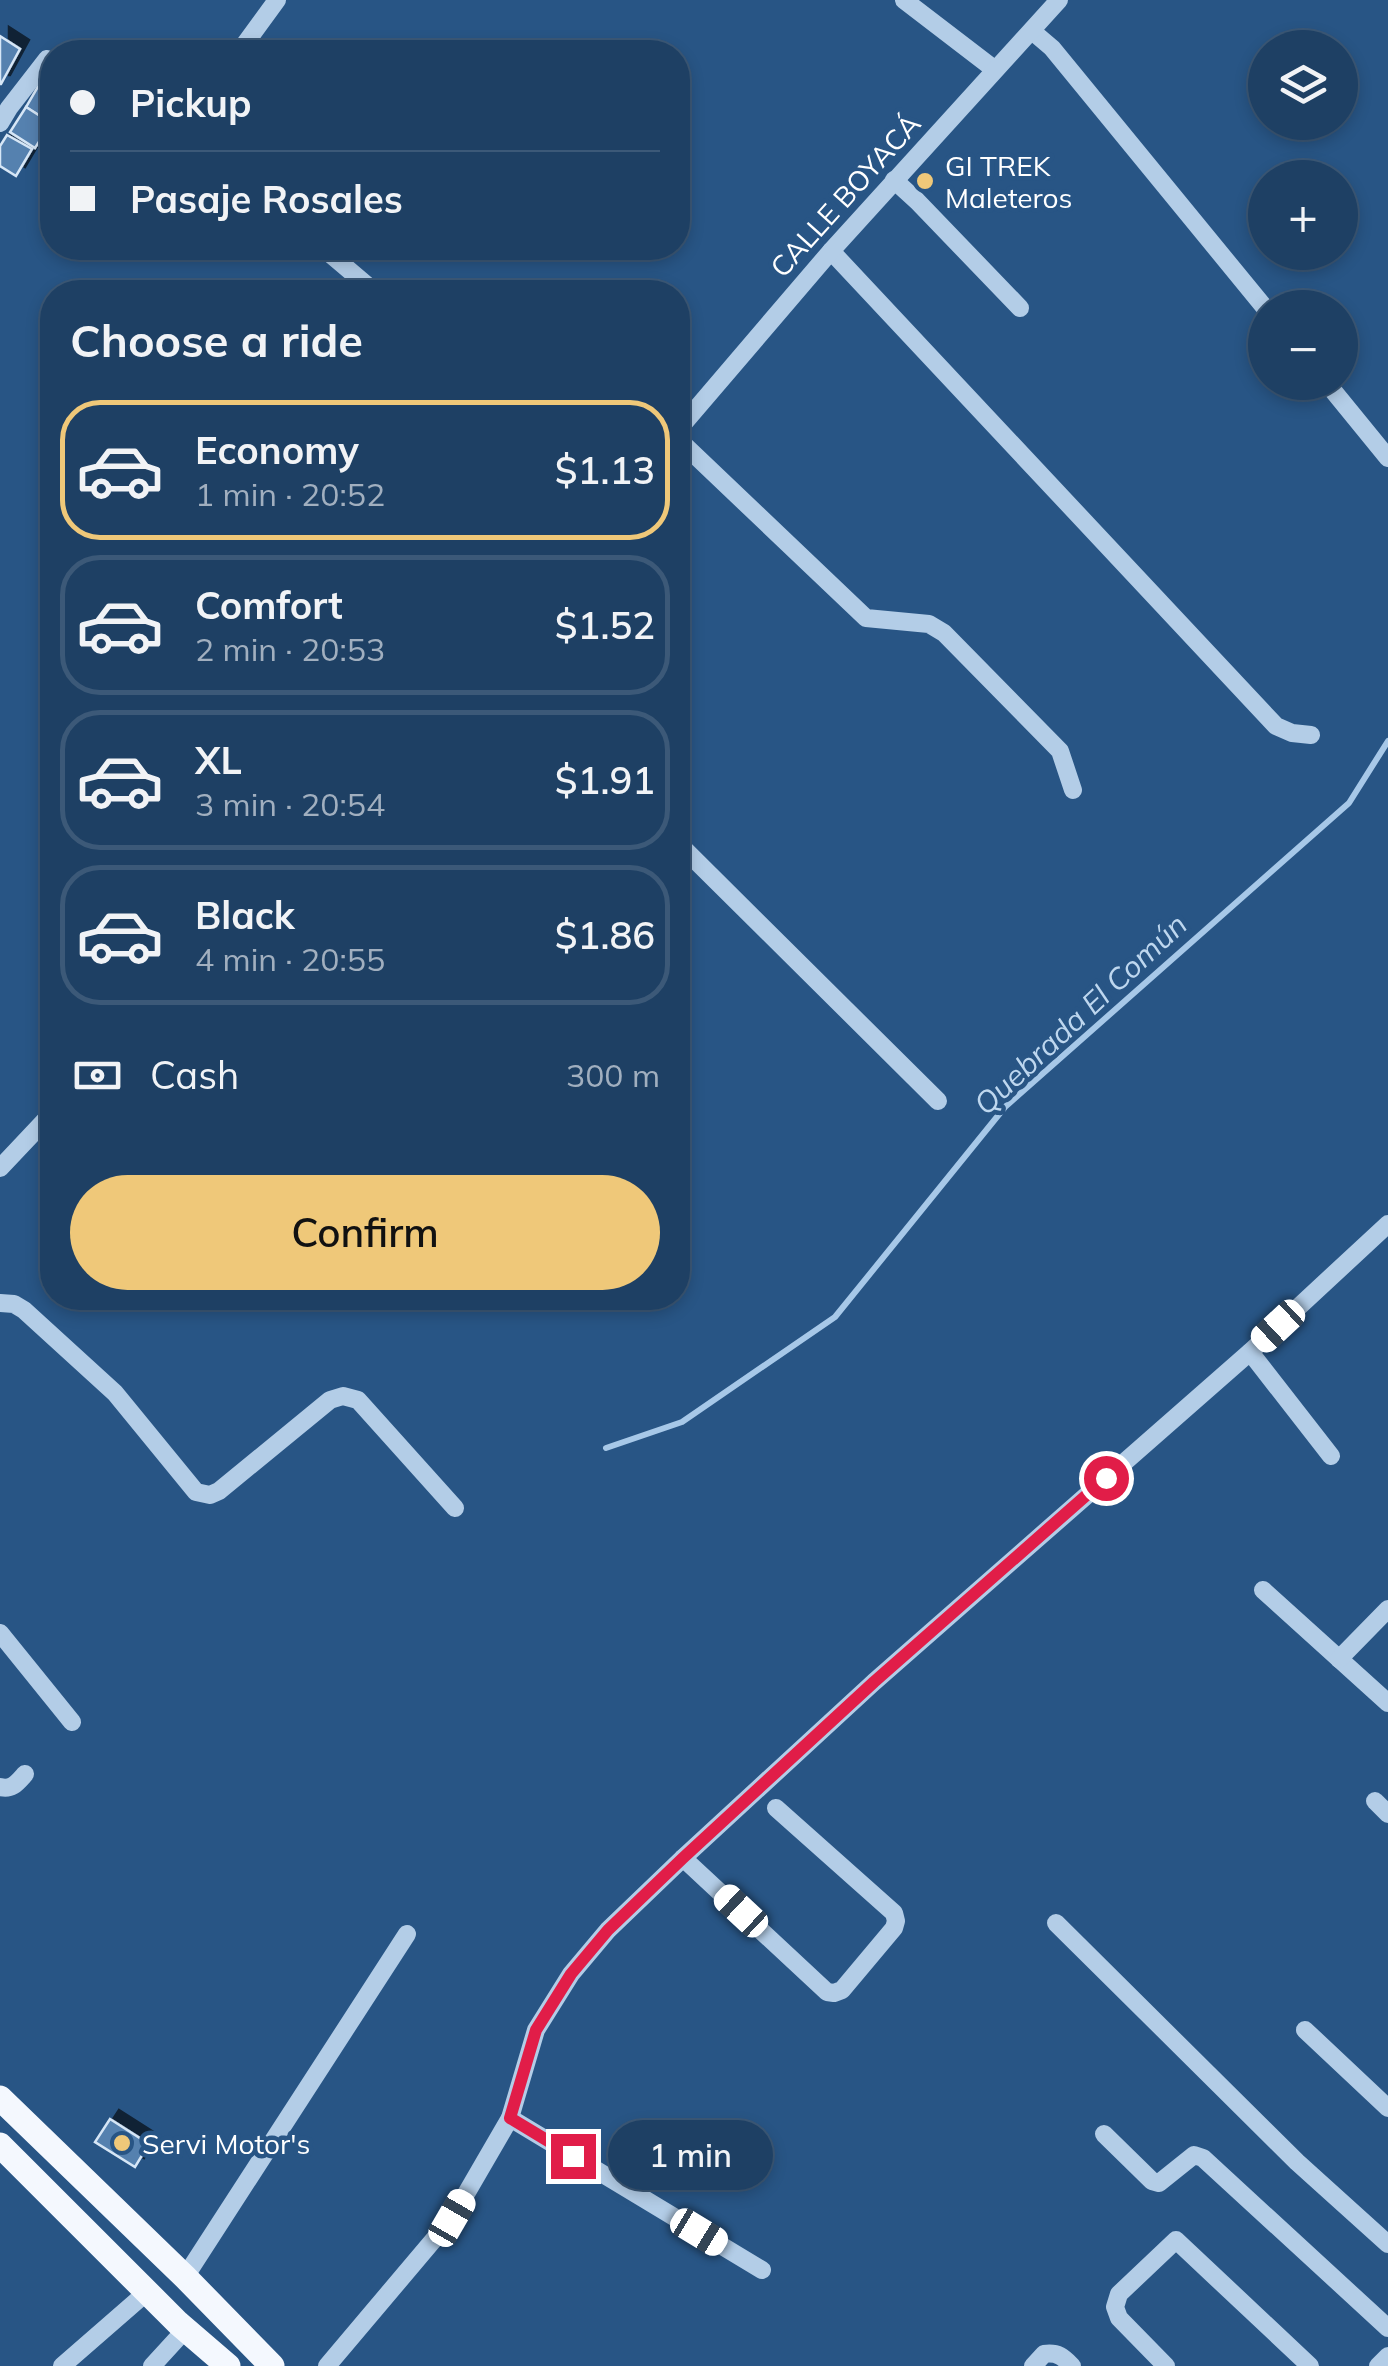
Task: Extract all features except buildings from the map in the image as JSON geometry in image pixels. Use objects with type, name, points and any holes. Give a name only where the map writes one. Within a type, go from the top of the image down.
[{"type":"main road","points":[[0,2098],[272,2366]]},
{"type":"main road","points":[[0,2144],[185,2330],[228,2366]]},
{"type":"street","points":[[248,40],[277,0]]},
{"type":"street","points":[[904,0],[994,69]]},
{"type":"street","name":"CALLE BOYACÁ","points":[[690,416],[831,251],[1059,0]]},
{"type":"street","points":[[1032,30],[1052,48],[1250,290]]},
{"type":"street","points":[[3,111],[40,67]]},
{"type":"street","points":[[894,180],[1020,308]]},
{"type":"street","points":[[831,251],[1276,726],[1292,734],[1311,735]]},
{"type":"street","points":[[337,260],[361,280]]},
{"type":"street","points":[[1341,400],[1388,458]]},
{"type":"street","points":[[690,450],[866,618],[937,627],[1060,751],[1073,790]]},
{"type":"street","points":[[690,855],[938,1101]]},
{"type":"street","points":[[0,1168],[40,1126]]},
{"type":"street","points":[[327,2366],[452,2218],[510,2118],[536,2030],[571,1974],[608,1930],[874,1682],[1250,1352],[1388,1224]]},
{"type":"street","points":[[0,1313],[0,1302],[24,1310],[115,1393],[196,1492],[210,1495],[219,1490],[330,1400],[343,1396],[358,1400],[456,1508]]},
{"type":"street","points":[[1250,1352],[1331,1456]]},
{"type":"street","points":[[1263,1590],[1388,1703]]},
{"type":"street","points":[[1338,1659],[1388,1609]]},
{"type":"street","points":[[0,1633],[72,1722]]},
{"type":"street","points":[[0,1787],[13,1786],[26,1774]]},
{"type":"street","points":[[683,1858],[827,1992],[842,1990],[894,1928],[894,1914],[776,1808]]},
{"type":"street","points":[[1056,1923],[1297,2162],[1388,2244]]},
{"type":"street","points":[[185,2277],[407,1934]]},
{"type":"street","points":[[1305,2030],[1388,2108]]},
{"type":"street","points":[[510,2118],[762,2270]]},
{"type":"street","points":[[1104,2134],[1152,2181],[1159,2183],[1194,2155],[1203,2158],[1388,2328]]},
{"type":"street","points":[[1166,2366],[1119,2318],[1115,2307],[1118,2294],[1176,2240],[1301,2363]]},
{"type":"street","points":[[62,2366],[147,2292]]},
{"type":"street","points":[[152,2366],[185,2330]]},
{"type":"street","points":[[1034,2366],[1044,2354],[1054,2352],[1072,2366]]},
{"type":"street","points":[[1378,2366],[1388,2356]]},
{"type":"waterway","name":"Quebrada El Común","points":[[606,1448],[682,1422],[835,1317],[1005,1107],[1349,803],[1388,741]]},
{"type":"place","name":"GI TREK Maleteros","points":[[925,181]]},
{"type":"place","name":"Servi Motor's","points":[[122,2143]]},
{"type":"route","points":[[573,2156],[510,2118],[536,2030],[571,1974],[608,1930],[683,1858],[874,1682],[1106,1478]]}]
